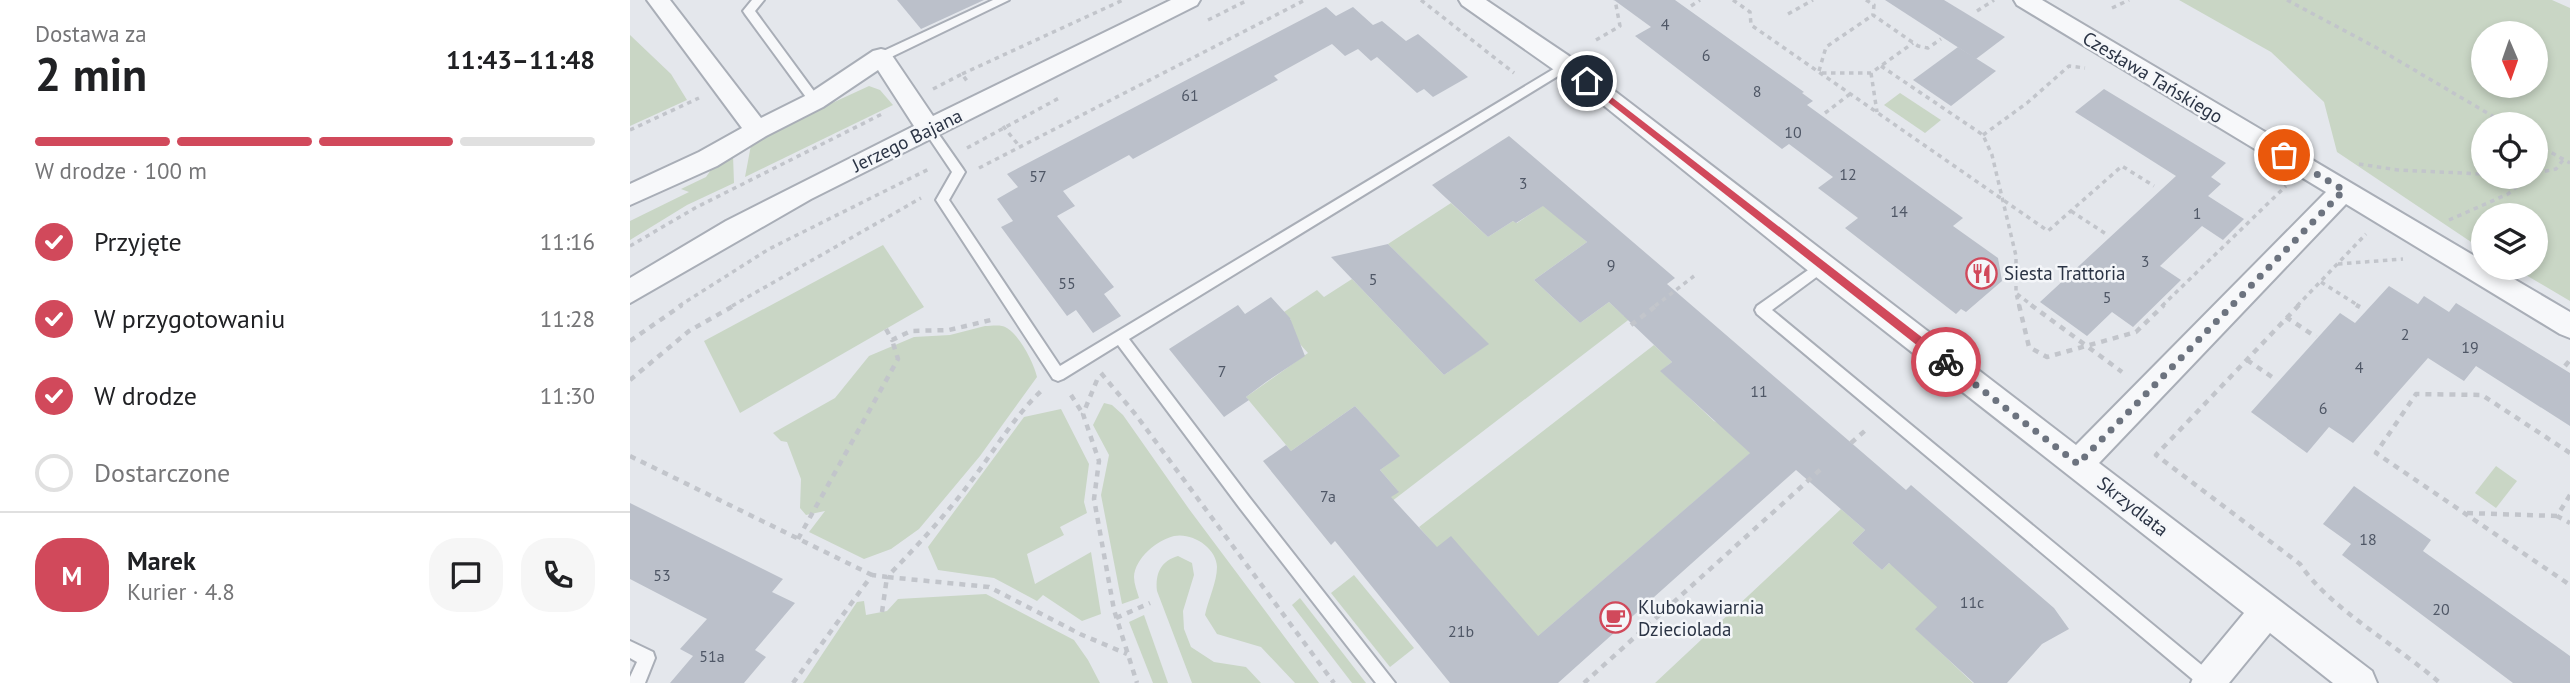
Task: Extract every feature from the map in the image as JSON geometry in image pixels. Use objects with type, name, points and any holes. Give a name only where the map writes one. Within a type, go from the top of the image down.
[{"type":"street","points":[[658,0],[757,130]]},
{"type":"street","name":"Jerzego Bajana","points":[[630,292],[735,228],[1189,0]]},
{"type":"street","name":"Skrzydlata","points":[[1470,0],[1567,65],[1821,266],[2360,683]]},
{"type":"street","name":"Czesława Tańskiego","points":[[2025,0],[2306,168],[2346,176],[2385,215],[2570,326]]},
{"type":"street","points":[[630,195],[708,159],[757,130],[815,101],[881,57],[929,129]]},
{"type":"street","points":[[2078,464],[2346,176]]},
{"type":"street","points":[[2208,682],[2267,610]]},
{"type":"lane","points":[[758,0],[749,11],[815,101]]},
{"type":"lane","points":[[881,57],[1003,0]]},
{"type":"lane","points":[[929,129],[959,172],[942,200],[1058,375],[1567,65]]},
{"type":"lane","points":[[1821,266],[1762,310],[2208,682]]},
{"type":"lane","points":[[1120,337],[1244,502],[1387,683]]},
{"type":"lane","points":[[630,649],[647,658],[636,683]]},
{"type":"path","points":[[962,74],[1123,0]]},
{"type":"path","points":[[1421,0],[1531,88]]},
{"type":"path","points":[[1596,40],[1620,26],[1615,0]]},
{"type":"path","points":[[1691,6],[1700,0]]},
{"type":"path","points":[[1733,0],[1750,12],[1751,25],[2048,231],[2122,166],[2154,186]]},
{"type":"path","points":[[1788,14],[1814,0]]},
{"type":"path","points":[[1866,0],[1874,5],[1873,15]]},
{"type":"path","points":[[1977,11],[1994,0]]},
{"type":"path","points":[[2112,8],[2129,0]]},
{"type":"path","points":[[2287,0],[2377,48],[2486,112]]},
{"type":"path","points":[[1820,72],[1826,47],[1873,15]]},
{"type":"path","points":[[1873,15],[1913,43],[1928,48],[1941,39]]},
{"type":"path","points":[[1820,72],[1871,73],[1913,43]]},
{"type":"path","points":[[1881,66],[1983,135],[2003,200],[2016,256],[2017,293],[2029,347],[2047,357],[2136,332],[2306,168]]},
{"type":"path","points":[[1983,135],[2069,66],[2096,69]]},
{"type":"path","points":[[1871,73],[1877,112]]},
{"type":"path","points":[[1825,113],[1850,94]]},
{"type":"path","points":[[630,246],[695,208],[909,100]]},
{"type":"path","points":[[2548,151],[2570,163]]},
{"type":"path","points":[[630,341],[673,310],[769,249],[949,158]]},
{"type":"path","points":[[2548,171],[2556,169],[2563,160]]},
{"type":"path","points":[[2346,176],[2398,170],[2471,173]]},
{"type":"path","points":[[2424,239],[2446,221],[2514,189]]},
{"type":"path","points":[[2071,211],[2106,234]]},
{"type":"path","points":[[2385,215],[2155,455],[2300,564],[2314,585],[2414,660],[2440,683]]},
{"type":"path","points":[[2338,264],[2443,257],[2448,253]]},
{"type":"path","points":[[1631,325],[1693,276]]},
{"type":"path","points":[[2321,282],[2360,307]]},
{"type":"path","points":[[2017,293],[2130,379]]},
{"type":"path","points":[[891,340],[911,331],[949,330],[1016,313]]},
{"type":"path","points":[[2286,317],[2315,337]]},
{"type":"path","points":[[798,539],[898,359],[886,329]]},
{"type":"path","points":[[1089,357],[1136,415],[1334,683]]},
{"type":"path","points":[[2247,360],[2275,379]]},
{"type":"path","points":[[2565,366],[2570,360]]},
{"type":"path","points":[[1100,372],[1083,414],[1099,460],[1094,499],[1116,618],[1137,683]]},
{"type":"path","points":[[882,612],[887,577],[970,483],[1018,411],[1058,375]]},
{"type":"path","points":[[2570,453],[2482,395],[2416,394],[2376,453],[2570,585]]},
{"type":"path","points":[[630,456],[872,575],[989,587],[1080,634],[1128,654]]},
{"type":"path","points":[[1584,683],[1821,469]]},
{"type":"path","points":[[2557,516],[2570,495]]},
{"type":"path","points":[[2467,513],[2557,516],[2570,523]]},
{"type":"path","points":[[793,683],[872,575]]},
{"type":"path","points":[[1116,618],[1150,603]]},
{"type":"green space","points":[[2179,0],[2552,0],[2570,8],[2570,301],[2534,280],[2548,280],[2548,203],[2471,203],[2471,242],[2337,152],[2324,102],[2271,52]]},
{"type":"green space","points":[[630,35],[671,74],[687,100],[630,126]]},
{"type":"green space","points":[[869,86],[880,90],[893,105],[745,177],[751,145],[780,127]]},
{"type":"green space","points":[[1900,93],[1941,120],[1925,133],[1884,105]]},
{"type":"green space","points":[[733,155],[734,183],[687,205],[630,240],[630,221],[689,192],[681,189],[706,177],[715,164]]},
{"type":"green space","points":[[1451,203],[1488,237],[1513,221],[1517,223],[1544,205],[1587,242],[1534,280],[1580,323],[1609,302],[1624,316],[1653,301],[1383,508],[1380,505],[1398,491],[1380,470],[1399,456],[1355,406],[1291,451],[1246,397],[1308,353],[1290,333],[1266,336],[1291,320],[1284,312],[1317,290],[1324,297],[1352,279],[1444,375],[1488,344],[1388,244]]},
{"type":"green space","points":[[883,245],[924,307],[740,413],[704,341]]},
{"type":"green space","points":[[985,326],[1008,328],[1029,356],[1037,377],[980,456],[919,529],[891,549],[864,559],[809,532],[825,511],[806,515],[800,508],[801,479],[787,442],[781,441],[773,433],[835,398],[869,356],[914,337],[950,335]]},
{"type":"green space","points":[[1654,345],[1672,362],[1661,371],[1714,421],[1762,443],[1523,649],[1419,527]]},
{"type":"green space","points":[[1104,403],[1112,405],[1123,415],[1189,509],[1319,683],[1295,683],[1261,647],[1217,634],[1205,615],[1216,579],[1216,560],[1208,548],[1196,539],[1174,536],[1161,541],[1148,551],[1135,570],[1134,580],[1139,598],[1122,604],[1101,495],[1109,455],[1093,425]]},
{"type":"green space","points":[[1061,409],[1089,464],[1084,502],[1087,513],[1060,527],[1064,535],[1027,554],[1035,584],[1091,552],[1101,614],[1082,621],[1043,595],[1037,601],[994,578],[938,570],[928,547],[1024,417]]},
{"type":"green space","points":[[2496,466],[2517,481],[2496,508],[2475,493]]},
{"type":"green space","points":[[1841,509],[1865,530],[1852,543],[1882,570],[1889,563],[1943,601],[1916,629],[1973,683],[1655,683]]},
{"type":"green space","points":[[1178,556],[1192,563],[1194,575],[1183,611],[1184,629],[1191,647],[1214,662],[1246,667],[1261,683],[1192,683],[1157,591],[1160,569],[1167,561]]},
{"type":"green space","points":[[1354,575],[1414,648],[1390,667],[1331,593]]},
{"type":"green space","points":[[986,594],[1074,640],[1100,683],[803,683],[857,602],[864,601],[866,615],[887,611],[898,599]]},
{"type":"green space","points":[[1300,598],[1366,683],[1352,683],[1292,605]]},
{"type":"green space","points":[[1144,615],[1168,683],[1153,683],[1129,622]]},
{"type":"building","points":[[897,0],[984,0],[921,29]]},
{"type":"building","points":[[1614,0],[1675,0],[1804,92],[1802,93],[1813,101],[1807,105],[1963,218],[1953,226],[1998,258],[2002,281],[1966,312],[1961,309],[1956,314],[1845,228],[1858,218],[1818,188],[1833,177],[1789,144],[1782,149],[1635,36],[1651,27]]},
{"type":"building","points":[[1885,0],[1944,0],[2005,37],[1976,59]]},
{"type":"building","points":[[1326,7],[1336,16],[1353,7],[1373,25],[1382,21],[1406,41],[1418,34],[1468,77],[1433,97],[1424,89],[1417,93],[1377,57],[1371,61],[1358,49],[1345,56],[1332,44],[1274,76],[1278,80],[1133,159],[1129,155],[1063,191],[1075,206],[1057,216],[1114,287],[1104,294],[1121,316],[1093,333],[1076,310],[1067,316],[1001,227],[1013,221],[997,199],[1018,187],[1007,174]]},
{"type":"building","points":[[1958,47],[1996,71],[1951,106],[1913,80]]},
{"type":"building","points":[[2104,89],[2226,163],[2211,177],[2221,184],[2208,196],[2244,219],[2223,240],[2202,226],[2160,266],[2181,280],[2133,327],[2112,312],[2087,336],[2040,302],[2176,176],[2075,112]]},
{"type":"building","points":[[1509,136],[1675,278],[1667,284],[1906,490],[1911,485],[2054,608],[2069,629],[2042,644],[2007,683],[1974,683],[1915,629],[1937,607],[1889,563],[1882,570],[1852,543],[1865,530],[1796,470],[1558,683],[1450,683],[1335,541],[1331,545],[1263,461],[1286,445],[1291,451],[1355,406],[1400,456],[1380,470],[1399,492],[1391,497],[1437,547],[1451,536],[1538,636],[1750,453],[1660,371],[1672,362],[1609,302],[1580,323],[1534,280],[1587,242],[1543,206],[1488,237],[1432,185]]},
{"type":"building","points":[[1388,244],[1489,344],[1444,375],[1331,257]]},
{"type":"building","points":[[2389,286],[2418,304],[2424,296],[2449,312],[2456,303],[2570,373],[2570,426],[2476,366],[2464,381],[2428,358],[2353,443],[2329,427],[2307,453],[2251,412],[2340,313],[2355,323]]},
{"type":"building","points":[[1271,297],[1290,318],[1305,356],[1246,397],[1249,400],[1224,417],[1169,349],[1238,305],[1245,314]]},
{"type":"building","points":[[2354,486],[2431,540],[2423,551],[2570,656],[2570,683],[2513,683],[2342,555],[2351,544],[2323,524]]},
{"type":"building","points":[[630,503],[783,579],[772,592],[795,603],[755,650],[766,657],[744,683],[670,683],[693,656],[680,649],[707,619],[630,579]]},
{"type":"way so far","points":[[1946,362],[2078,464],[2344,190],[2284,155]]},
{"type":"place","name":"Siesta Trattoria","points":[[1981,273]]},
{"type":"place","name":"Klubokawiarnia Dzieciolada","points":[[1615,618]]},
{"type":"route","points":[[1587,81],[1946,362]]}]
